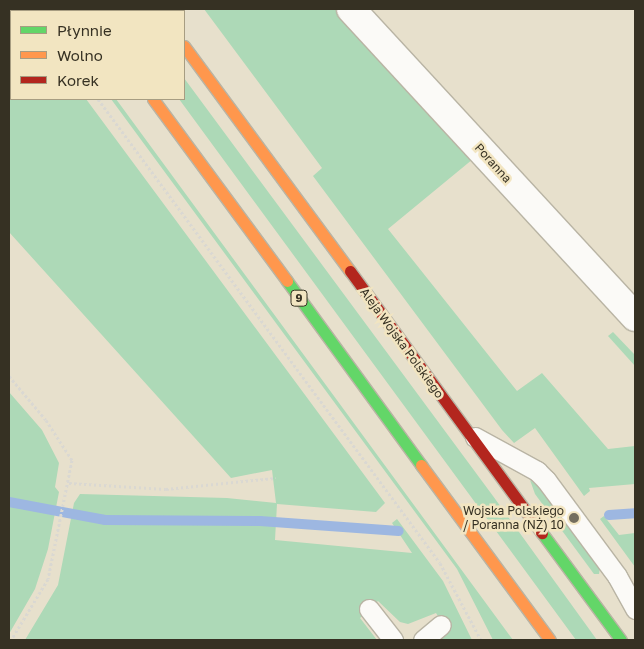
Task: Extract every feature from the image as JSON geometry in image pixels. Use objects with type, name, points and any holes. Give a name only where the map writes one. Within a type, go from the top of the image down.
[{"type":"main road","name":"Aleja Wojska Polskiego","points":[[185,47],[621,640]]},
{"type":"main road","name":"9","points":[[153,100],[550,640]]},
{"type":"street","name":"Poranna","points":[[351,9],[635,317]]},
{"type":"lane","points":[[470,435],[537,471],[617,576],[635,609]]},
{"type":"lane","points":[[369,609],[393,640]]},
{"type":"lane","points":[[423,640],[441,625]]},
{"type":"path","points":[[99,100],[434,555],[481,640]]},
{"type":"path","points":[[9,376],[46,420],[72,460],[70,483],[48,579],[11,640]]},
{"type":"path","points":[[70,483],[166,489],[275,478]]},
{"type":"green space","points":[[9,9],[15,10],[10,10],[10,100],[87,100],[385,503],[376,512],[277,504],[275,540],[412,553],[392,523],[397,519],[443,581],[472,640],[439,640],[448,632],[436,613],[408,624],[400,622],[378,601],[360,618],[377,640],[25,640],[58,585],[74,503],[80,494],[227,498],[276,503],[272,470],[231,478],[9,232]]},
{"type":"green space","points":[[204,9],[342,9],[473,159],[388,229],[517,391],[542,373],[608,449],[635,446],[635,484],[589,488],[590,491],[584,496],[535,428],[514,443],[502,430],[313,176],[322,168]]},
{"type":"green space","points":[[185,79],[597,640],[576,640],[180,100],[185,100]]},
{"type":"green space","points":[[112,100],[117,100],[513,640],[493,640],[457,569]]},
{"type":"green space","points":[[613,332],[635,355],[635,366],[608,336]]},
{"type":"green space","points":[[9,392],[42,430],[59,463],[55,487],[59,492],[48,549],[35,589],[9,634]]},
{"type":"green space","points":[[530,480],[541,489],[600,568],[599,574],[594,574],[535,494]]},
{"type":"green space","points":[[604,516],[619,535],[635,533],[635,567],[600,519]]},
{"type":"waterway","points":[[9,502],[105,520],[260,521],[399,531]]},
{"type":"waterway","points":[[609,515],[635,513]]},
{"type":"traffic: fast","points":[[287,281],[421,465]]},
{"type":"traffic: fast","points":[[542,533],[621,640]]},
{"type":"traffic: slow","points":[[185,47],[350,271]]},
{"type":"traffic: slow","points":[[154,100],[287,281]]},
{"type":"traffic: slow","points":[[421,465],[550,640]]},
{"type":"traffic: jam","points":[[350,271],[542,533]]},
{"type":"place","name":"Wojska Polskiego / Poranna (NŻ) 10","points":[[574,518]]}]
